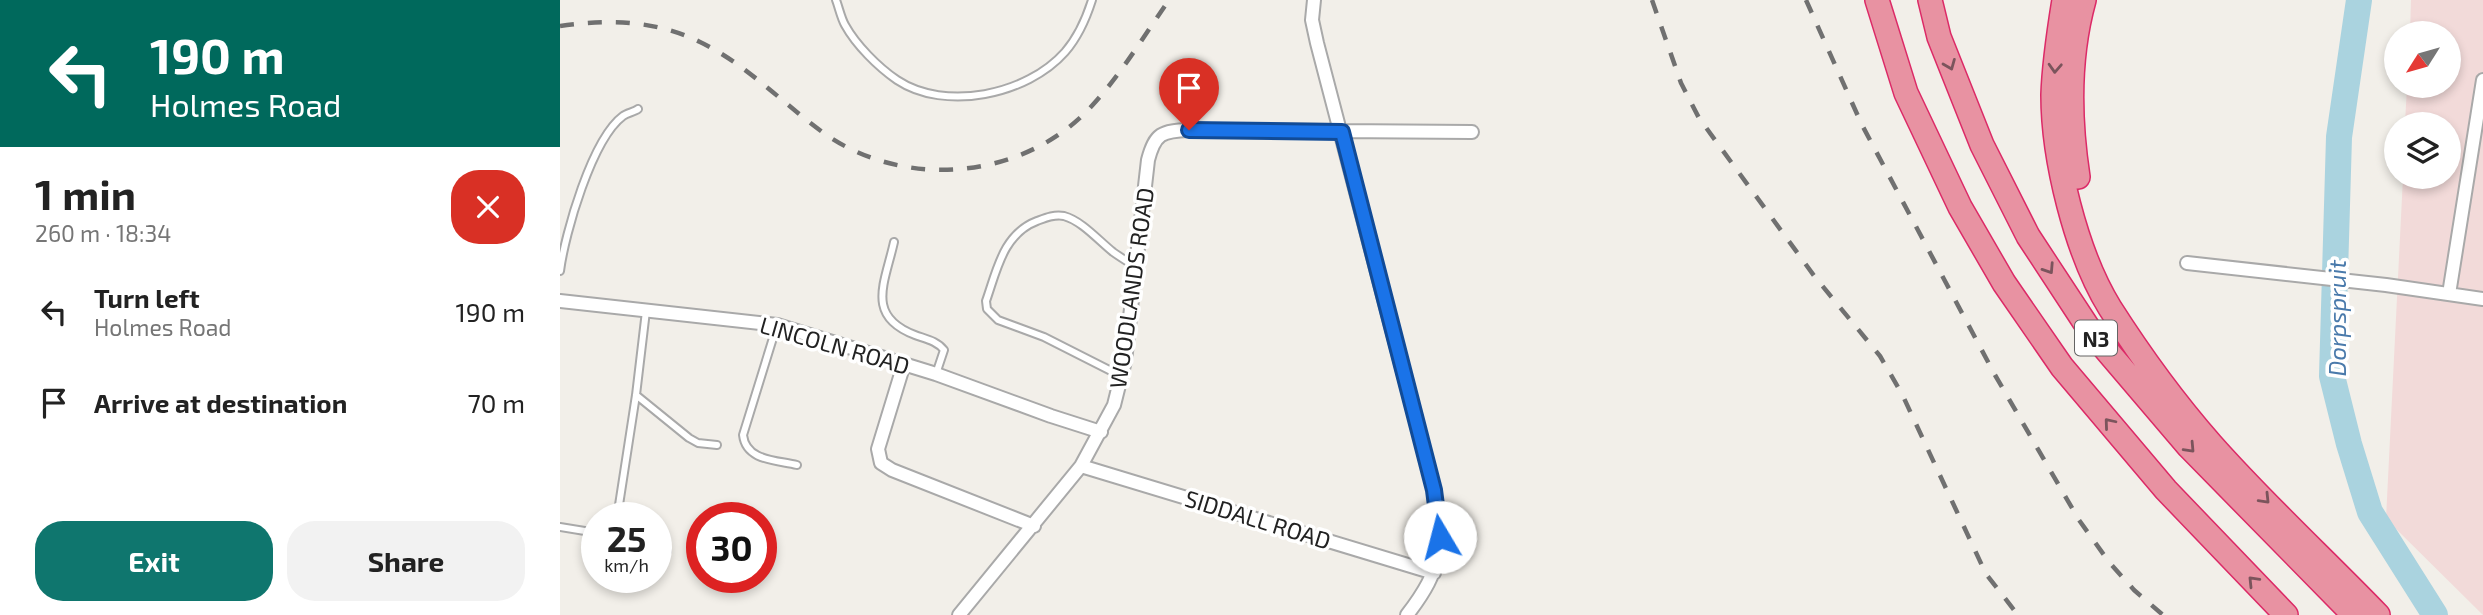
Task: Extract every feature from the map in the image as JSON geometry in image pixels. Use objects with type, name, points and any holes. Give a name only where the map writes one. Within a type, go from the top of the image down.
[{"type":"highway","points":[[1877,0],[1906,93],[1960,207]]},
{"type":"highway","name":"N3","points":[[1888,0],[1913,90],[1960,207],[2004,284],[2062,367],[2166,490],[2286,615]]},
{"type":"highway","name":"N3","points":[[1930,0],[1939,37],[1982,145],[2028,236],[2091,332],[2189,447],[2354,615]]},
{"type":"highway","points":[[2064,0],[2056,50],[2053,95],[2056,142],[2070,208],[2085,256],[2109,306],[2211,444],[2378,615]]},
{"type":"highway","points":[[2084,0],[2073,62],[2071,131],[2080,190],[2098,250],[2120,301],[2160,378]]},
{"type":"street","points":[[1314,0],[1312,20],[1434,490],[1440,537],[1434,573],[1407,615]]},
{"type":"street","points":[[2449,293],[2483,80]]},
{"type":"street","name":"WOODLANDS ROAD","points":[[959,615],[1081,466],[1114,405],[1125,361],[1152,143],[1169,131],[1342,132]]},
{"type":"street","points":[[1342,132],[1472,132]]},
{"type":"street","points":[[2187,263],[2305,275],[2483,299]]},
{"type":"street","name":"LINCOLN ROAD","points":[[560,302],[646,309],[777,325],[936,374],[1101,432]]},
{"type":"street","points":[[904,364],[878,449],[881,463],[892,470],[1034,526]]},
{"type":"street","name":"SIDDALL ROAD","points":[[1081,466],[1434,573]]},
{"type":"lane","points":[[836,0],[845,25],[867,54],[896,80],[918,90],[954,97],[977,96],[1003,90],[1037,74],[1064,53],[1084,23],[1092,0]]},
{"type":"lane","points":[[560,271],[583,183],[605,138],[615,124],[623,116],[638,110]]},
{"type":"lane","points":[[1121,376],[1044,337],[998,320],[987,310],[986,301],[1008,242],[1031,223],[1051,216],[1064,216],[1080,225],[1136,267]]},
{"type":"lane","points":[[894,242],[882,300],[884,312],[888,320],[897,327],[939,344],[944,350],[936,374]]},
{"type":"lane","points":[[619,502],[646,309]]},
{"type":"lane","points":[[777,325],[743,435],[744,445],[749,452],[757,456],[797,465]]},
{"type":"lane","points":[[636,395],[688,438],[698,443],[717,445]]},
{"type":"lane","points":[[560,527],[581,530]]},
{"type":"shaded area","points":[[2411,0],[2483,0],[2483,615],[2386,519],[2402,189],[2461,189],[2461,112],[2406,112],[2406,98],[2461,98],[2461,21],[2410,21]]},
{"type":"waterway","name":"Dorpspruit","points":[[2359,0],[2339,137],[2332,376],[2370,512],[2435,615]]},
{"type":"railway","points":[[560,26],[596,22],[631,23],[683,35],[718,51],[828,136],[859,153],[892,164],[927,169],[962,169],[996,163],[1029,151],[1060,134],[1087,111],[1110,85],[1169,0]]},
{"type":"railway","points":[[1652,0],[1681,83],[1699,118],[1815,277],[1880,356],[1902,394],[1986,574],[2018,615]]},
{"type":"railway","points":[[1806,0],[1862,125],[1995,375],[2079,520],[2109,562],[2134,590],[2163,615]]},
{"type":"route","points":[[1189,130],[1342,132],[1434,490],[1440,537]]}]
